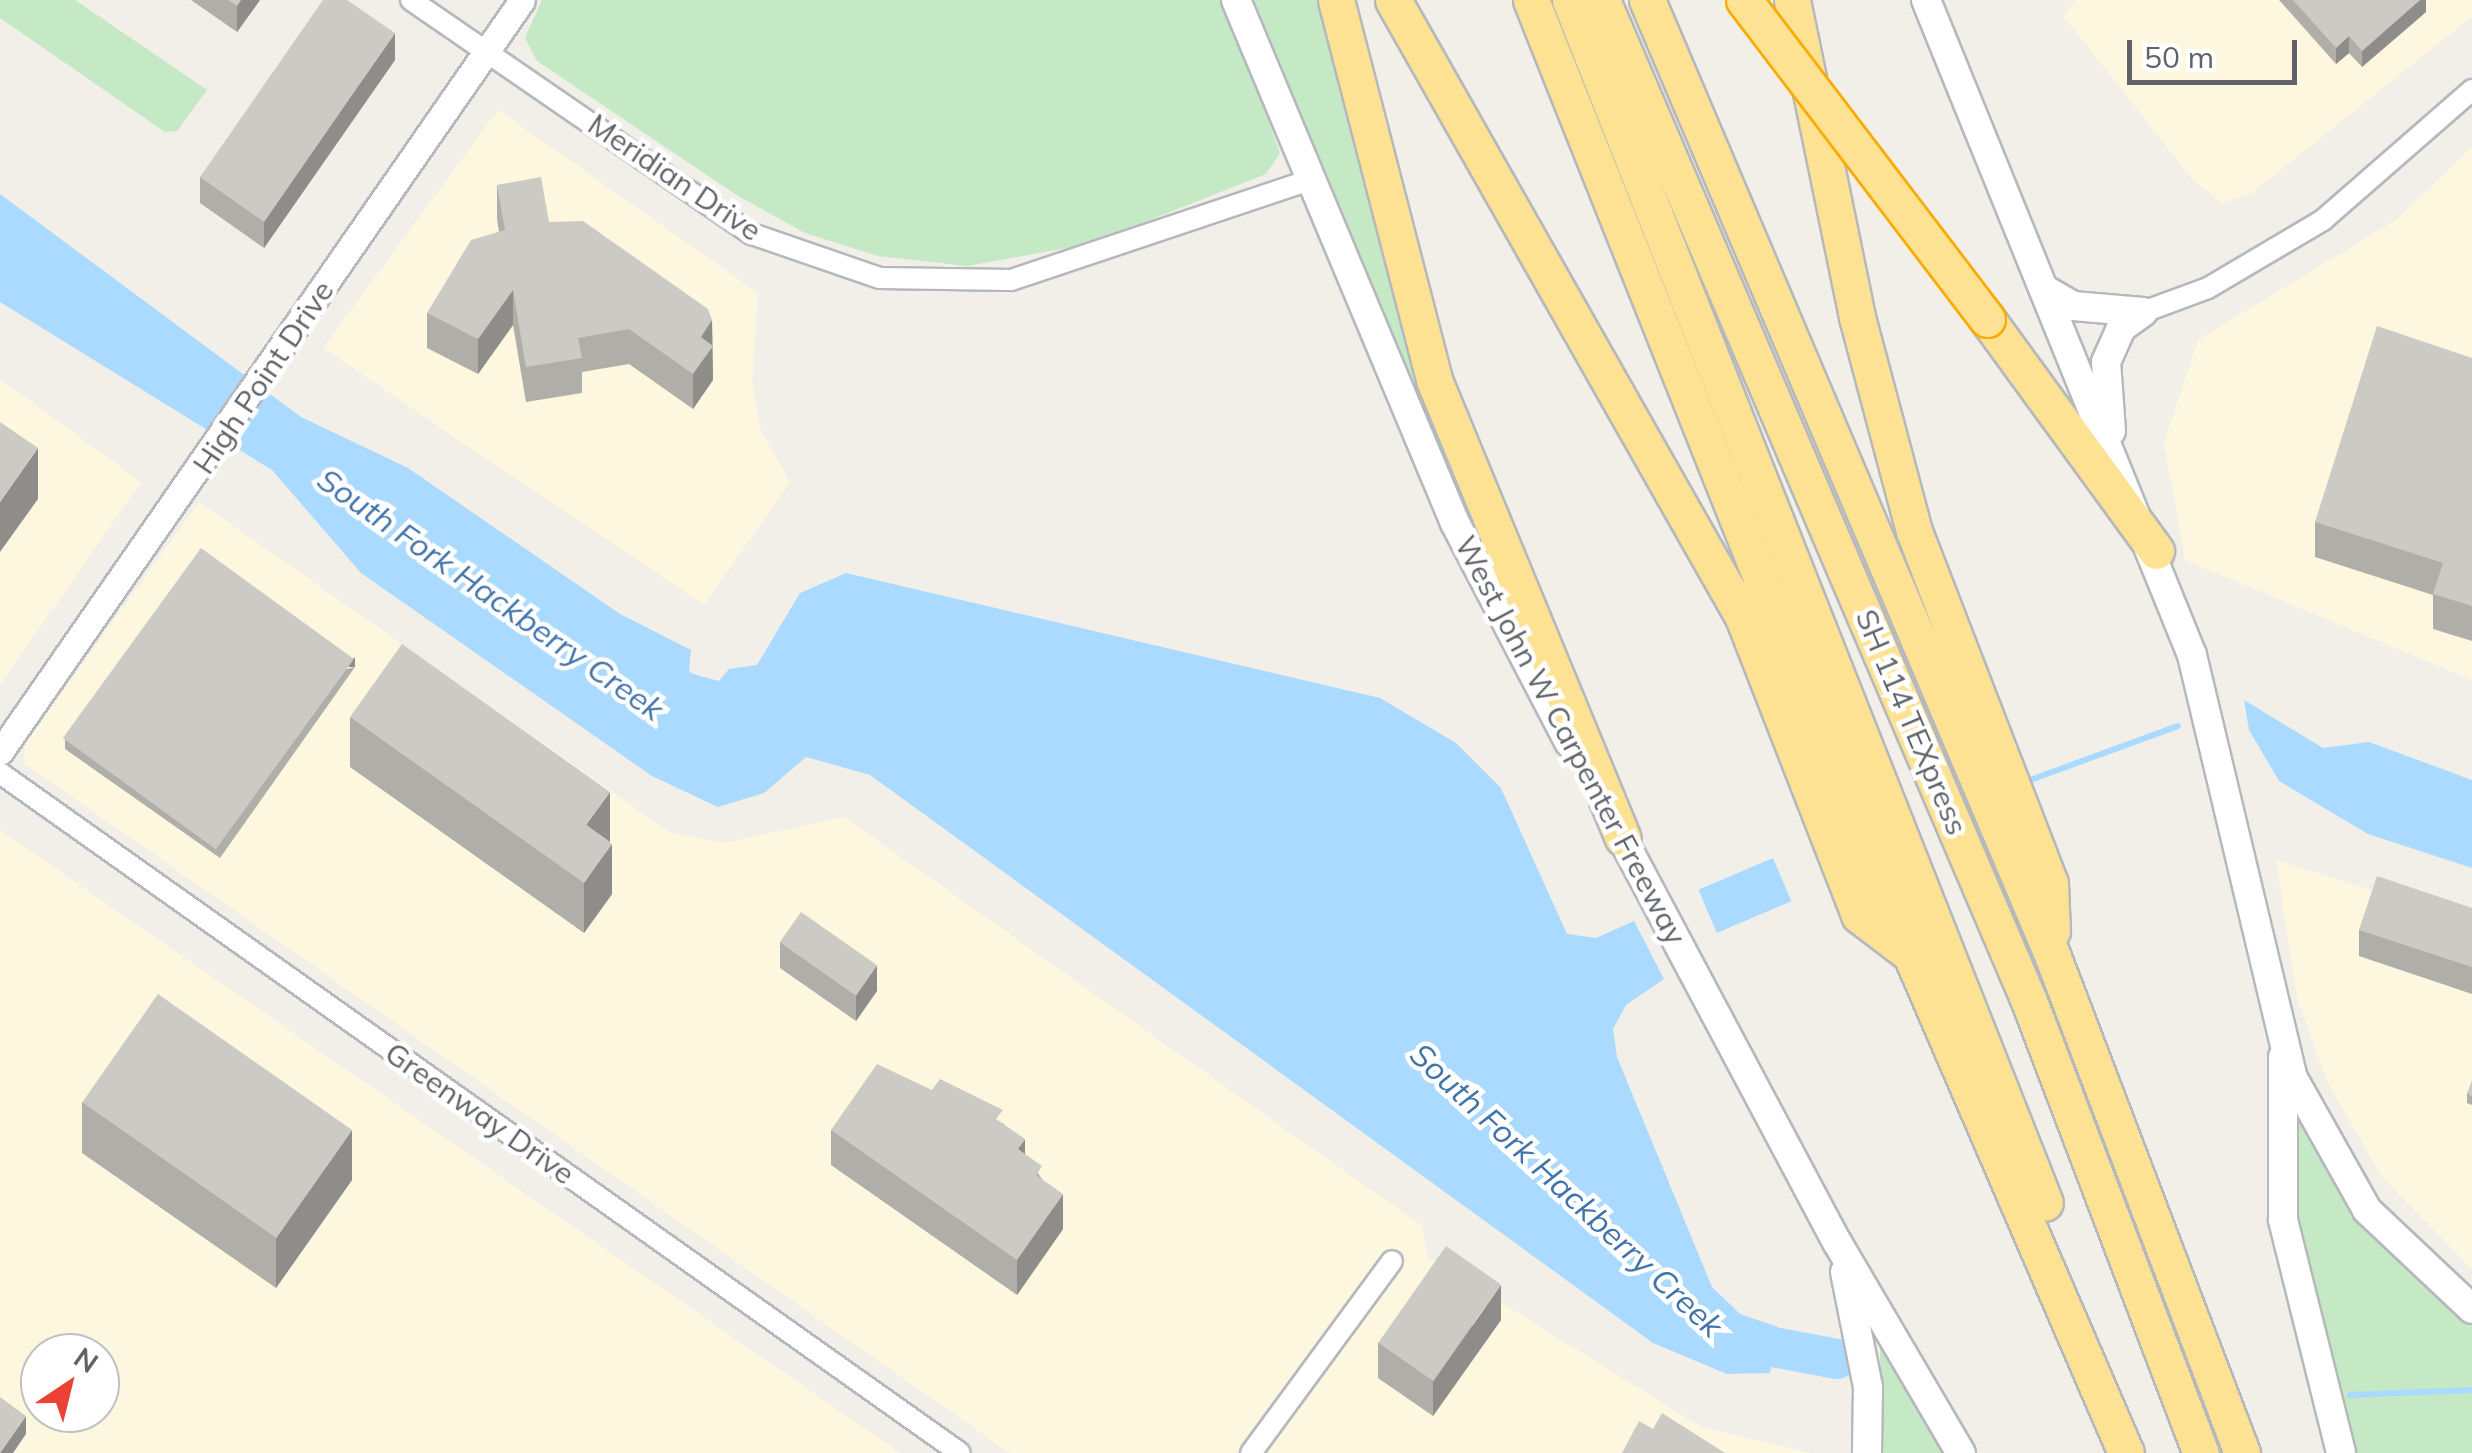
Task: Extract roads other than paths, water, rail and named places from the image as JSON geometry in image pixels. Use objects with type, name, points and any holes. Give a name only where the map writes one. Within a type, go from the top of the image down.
[{"type":"highway","points":[[1336,0],[1434,380],[1622,838]]},
{"type":"highway","points":[[1393,0],[1743,617],[1859,915],[1911,955]]},
{"type":"highway","points":[[1531,0],[1911,955],[2126,1453]]},
{"type":"highway","name":"SH 114 TEXpress","points":[[1570,0],[2148,1453]]},
{"type":"highway","name":"SH 114 TEXpress","points":[[1602,0],[2030,1001],[2201,1453]]},
{"type":"highway","points":[[1647,0],[2053,957],[2242,1453]]},
{"type":"highway","points":[[1744,0],[1987,318],[2156,552]]},
{"type":"highway","points":[[1792,0],[1857,317],[1914,531],[2050,884],[2053,957]]},
{"type":"main road","name":"West John W Carpenter Freeway","points":[[1236,0],[1455,523],[1837,1242],[1961,1453]]},
{"type":"main road","points":[[1926,0],[2156,552],[2225,763],[2284,1052],[2317,1131],[2363,1204],[2472,1309]]},
{"type":"main road","points":[[2044,289],[2073,306],[2143,312]]},
{"type":"main road","points":[[2117,464],[2106,362],[2121,328],[2143,312]]},
{"type":"main road","points":[[2284,1052],[2276,1116],[2283,1220],[2341,1453]]},
{"type":"main road","points":[[1837,1242],[1864,1357],[1867,1453]]},
{"type":"street","name":"Meridian Drive","points":[[410,0],[752,234],[880,278],[1011,280],[1310,180]]},
{"type":"street","name":"High Point Drive","points":[[0,752],[204,464],[522,0]]},
{"type":"street","points":[[2143,312],[2208,288],[2324,220],[2472,90]]},
{"type":"street","name":"Greenway Drive","points":[[0,773],[960,1453]]},
{"type":"street","points":[[1252,1453],[1392,1261]]},
{"type":"water","points":[[0,194],[301,417],[408,468],[620,614],[691,650],[689,672],[719,681],[729,669],[757,665],[800,593],[846,573],[1380,698],[1456,743],[1501,788],[1567,934],[1596,938],[1634,921],[1664,979],[1626,1005],[1613,1029],[1617,1057],[1712,1287],[1740,1314],[1778,1327],[1770,1373],[1727,1374],[1653,1343],[870,775],[806,757],[764,793],[718,807],[652,776],[361,573],[272,470],[0,302]]},
{"type":"water","points":[[2244,700],[2323,748],[2369,742],[2472,780],[2472,868],[2368,834],[2279,781],[2249,730]]},
{"type":"water","points":[[1773,858],[1791,901],[1717,933],[1698,890]]},
{"type":"waterway","name":"South Fork Hackberry Creek","points":[[2033,779],[2178,726]]},
{"type":"waterway","name":"South Fork Hackberry Creek","points":[[1725,1338],[1837,1359]]},
{"type":"waterway","name":"South Fork Hackberry Creek","points":[[2350,1395],[2472,1390]]}]
